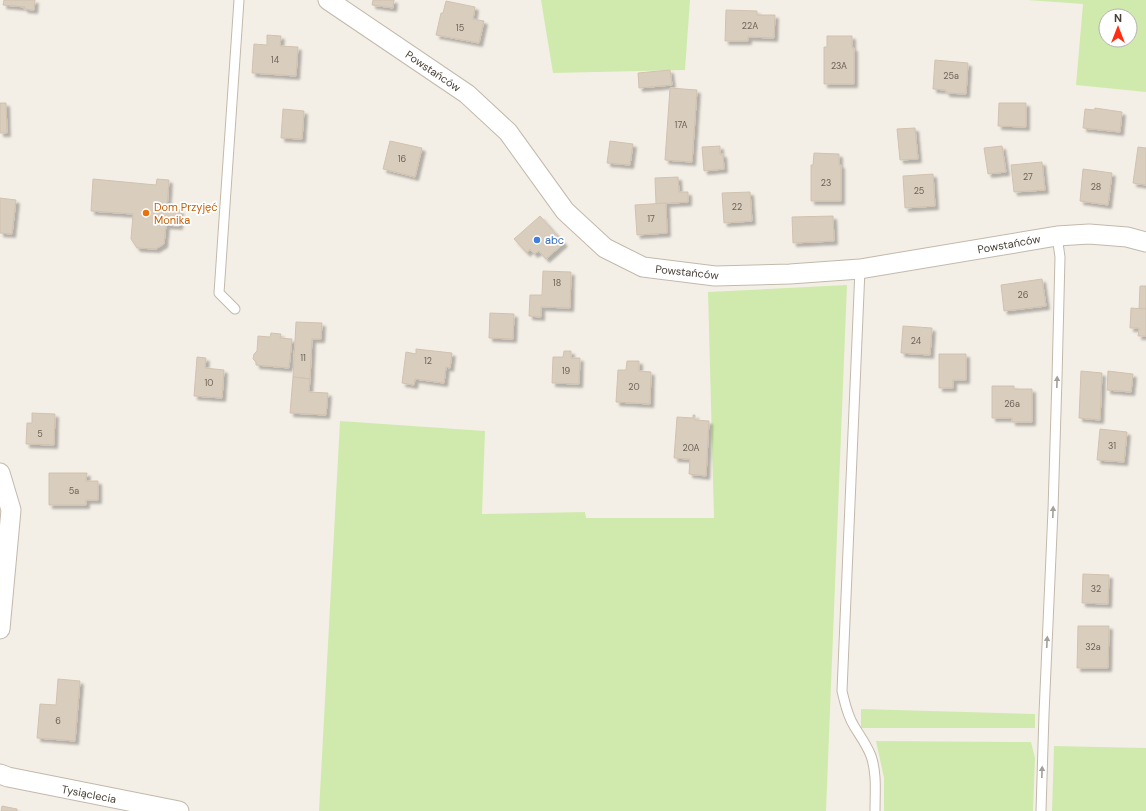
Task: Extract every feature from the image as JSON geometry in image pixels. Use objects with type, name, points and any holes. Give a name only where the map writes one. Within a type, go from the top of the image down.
[{"type":"street","name":"Powstańców","points":[[328,0],[467,94],[508,132],[565,211],[605,248],[644,268],[715,276],[790,274],[860,269],[1057,236],[1089,234],[1127,237],[1146,242]]},
{"type":"street","points":[[0,473],[11,510],[0,629]]},
{"type":"street","name":"Tysiąclecia","points":[[0,774],[22,780],[179,811]]},
{"type":"lane","points":[[235,309],[219,293],[239,0]]},
{"type":"lane","points":[[1041,811],[1057,386],[1060,257],[1057,236]]},
{"type":"lane","points":[[860,269],[842,691],[846,709],[871,755],[874,769],[875,811]]},
{"type":"green space","points":[[541,0],[690,0],[685,70],[553,73]]},
{"type":"green space","points":[[1027,0],[1146,0],[1146,92],[1076,85],[1083,4]]},
{"type":"green space","points":[[847,285],[826,811],[319,811],[340,421],[485,431],[482,514],[585,512],[586,518],[714,518],[708,292]]},
{"type":"green space","points":[[861,709],[1035,714],[1035,728],[861,728]]},
{"type":"green space","points":[[876,741],[1031,742],[1035,758],[1033,811],[884,811],[884,778]]},
{"type":"green space","points":[[1054,746],[1146,748],[1146,811],[1052,811]]},
{"type":"building","points":[[4,0],[35,0],[34,10],[24,9],[25,7],[3,5]]},
{"type":"building","points":[[373,0],[394,0],[393,8],[372,5]]},
{"type":"building","points":[[446,1],[475,7],[473,19],[484,21],[479,43],[436,35],[441,13],[443,13]]},
{"type":"building","points":[[726,10],[757,11],[757,15],[775,15],[774,38],[748,37],[748,41],[725,41]]},
{"type":"building","points":[[267,35],[281,36],[280,46],[298,47],[296,76],[252,73],[254,44],[267,45]]},
{"type":"building","points":[[827,36],[852,36],[852,48],[854,48],[854,84],[824,84],[824,47],[827,47]]},
{"type":"building","points":[[935,60],[968,63],[966,94],[946,93],[946,90],[933,89]]},
{"type":"building","points":[[670,70],[672,85],[639,88],[638,73]]},
{"type":"building","points":[[670,88],[697,90],[692,162],[665,160]]},
{"type":"building","points":[[0,103],[6,103],[7,133],[0,133]]},
{"type":"building","points":[[999,103],[1026,103],[1026,127],[998,126]]},
{"type":"building","points":[[1095,108],[1122,112],[1120,132],[1083,128],[1085,109],[1094,110]]},
{"type":"building","points":[[283,109],[304,111],[302,139],[281,138]]},
{"type":"building","points":[[915,128],[918,159],[900,160],[897,129]]},
{"type":"building","points":[[390,141],[422,148],[415,177],[383,169]]},
{"type":"building","points":[[610,141],[633,144],[630,165],[607,163]]},
{"type":"building","points":[[720,146],[720,154],[723,154],[724,169],[704,171],[702,147]]},
{"type":"building","points":[[1002,146],[1006,172],[988,174],[984,148]]},
{"type":"building","points":[[1138,147],[1146,148],[1146,185],[1133,183]]},
{"type":"building","points":[[814,153],[839,154],[839,165],[841,165],[841,201],[811,201],[811,165],[813,165]]},
{"type":"building","points":[[1042,162],[1045,190],[1014,192],[1011,165]]},
{"type":"building","points":[[1083,169],[1112,173],[1108,205],[1080,201]]},
{"type":"building","points":[[933,174],[935,206],[905,208],[903,176]]},
{"type":"building","points":[[678,177],[679,192],[688,192],[688,202],[656,204],[655,178]]},
{"type":"building","name":"Dom Przyjęć Monika","points":[[93,179],[156,185],[157,179],[169,180],[167,209],[180,210],[179,226],[166,225],[164,244],[156,249],[137,248],[131,239],[133,214],[91,211]]},
{"type":"building","points":[[750,192],[752,221],[724,223],[722,193]]},
{"type":"building","points":[[0,198],[16,200],[12,234],[0,233]]},
{"type":"building","points":[[666,203],[667,233],[637,235],[635,205]]},
{"type":"building","points":[[540,216],[564,243],[546,259],[539,251],[534,254],[530,249],[527,253],[514,239]]},
{"type":"building","points":[[833,216],[834,241],[793,243],[792,217]]},
{"type":"building","points":[[543,271],[571,272],[570,308],[541,307],[541,317],[529,316],[530,295],[542,295]]},
{"type":"building","points":[[1042,279],[1046,306],[1004,311],[1001,285]]},
{"type":"building","points":[[1140,286],[1146,286],[1146,309],[1139,309]]},
{"type":"building","points":[[1131,308],[1146,309],[1146,336],[1138,336],[1139,328],[1130,328]]},
{"type":"building","points":[[490,313],[514,314],[513,339],[489,338]]},
{"type":"building","points":[[296,322],[322,323],[321,339],[312,339],[310,379],[293,377]]},
{"type":"building","points":[[903,326],[932,328],[930,355],[901,353]]},
{"type":"building","points":[[271,333],[281,334],[280,338],[292,339],[289,368],[256,365],[256,362],[253,359],[254,354],[257,351],[258,336],[270,337]]},
{"type":"building","points":[[416,349],[452,353],[450,368],[446,367],[444,383],[415,379],[414,385],[402,383],[406,352],[416,354]]},
{"type":"building","points":[[564,351],[571,351],[571,358],[580,358],[579,384],[552,383],[553,357],[563,357]]},
{"type":"building","points":[[939,354],[966,354],[966,380],[953,380],[953,388],[939,388]]},
{"type":"building","points":[[197,357],[206,358],[205,368],[224,370],[222,398],[194,396]]},
{"type":"building","points":[[627,361],[639,361],[639,371],[651,372],[650,404],[616,402],[618,370],[626,370]]},
{"type":"building","points":[[1081,371],[1102,373],[1100,420],[1079,418]]},
{"type":"building","points":[[1108,371],[1133,374],[1131,392],[1107,390]]},
{"type":"building","points":[[293,377],[310,379],[309,392],[328,393],[326,415],[290,413]]},
{"type":"building","points":[[992,386],[1014,386],[1014,389],[1032,389],[1032,422],[1012,422],[1012,418],[992,418]]},
{"type":"building","points":[[32,413],[55,414],[54,445],[26,444],[27,423],[32,423]]},
{"type":"building","points":[[693,415],[695,415],[695,420],[709,421],[706,476],[689,474],[690,459],[674,458],[677,417],[693,418]]},
{"type":"building","points":[[1100,429],[1127,432],[1124,462],[1097,460]]},
{"type":"building","points":[[49,473],[87,473],[86,481],[98,481],[98,500],[86,500],[86,505],[49,505]]},
{"type":"building","points":[[1083,574],[1109,575],[1108,604],[1082,603]]},
{"type":"building","points":[[1078,626],[1109,626],[1108,668],[1077,668]]},
{"type":"building","points":[[58,679],[80,681],[75,741],[37,738],[40,704],[56,705]]},
{"type":"building","points":[[2,806],[17,809],[17,811],[1,811]]},
{"type":"place","name":"Dom Przyjęć Monika","points":[[146,213]]},
{"type":"place","name":"abc","points":[[537,240]]}]
